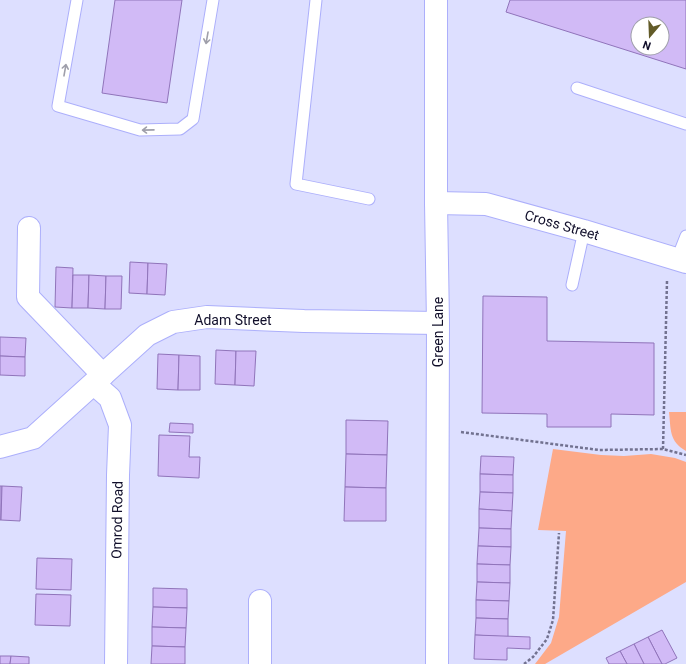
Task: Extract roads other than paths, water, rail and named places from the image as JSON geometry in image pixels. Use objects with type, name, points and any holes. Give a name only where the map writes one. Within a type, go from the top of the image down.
[{"type":"street","name":"Green Lane","points":[[436,0],[436,203],[438,323],[437,664]]},
{"type":"street","name":"Cross Street","points":[[436,203],[486,204],[584,231],[681,261]]},
{"type":"street","name":"Omrod Road","points":[[29,228],[28,297],[98,380],[110,398],[120,425],[116,664]]},
{"type":"street","name":"Adam Street","points":[[0,447],[33,438],[147,335],[173,322],[208,318],[438,323]]},
{"type":"street","points":[[260,601],[260,664]]},
{"type":"lane","points":[[77,0],[58,106],[140,130],[180,129],[193,119],[214,0]]},
{"type":"lane","points":[[316,0],[296,184],[369,199]]},
{"type":"lane","points":[[577,88],[686,124]]},
{"type":"lane","points":[[572,285],[584,231]]},
{"type":"lane","points":[[681,261],[686,236]]}]
